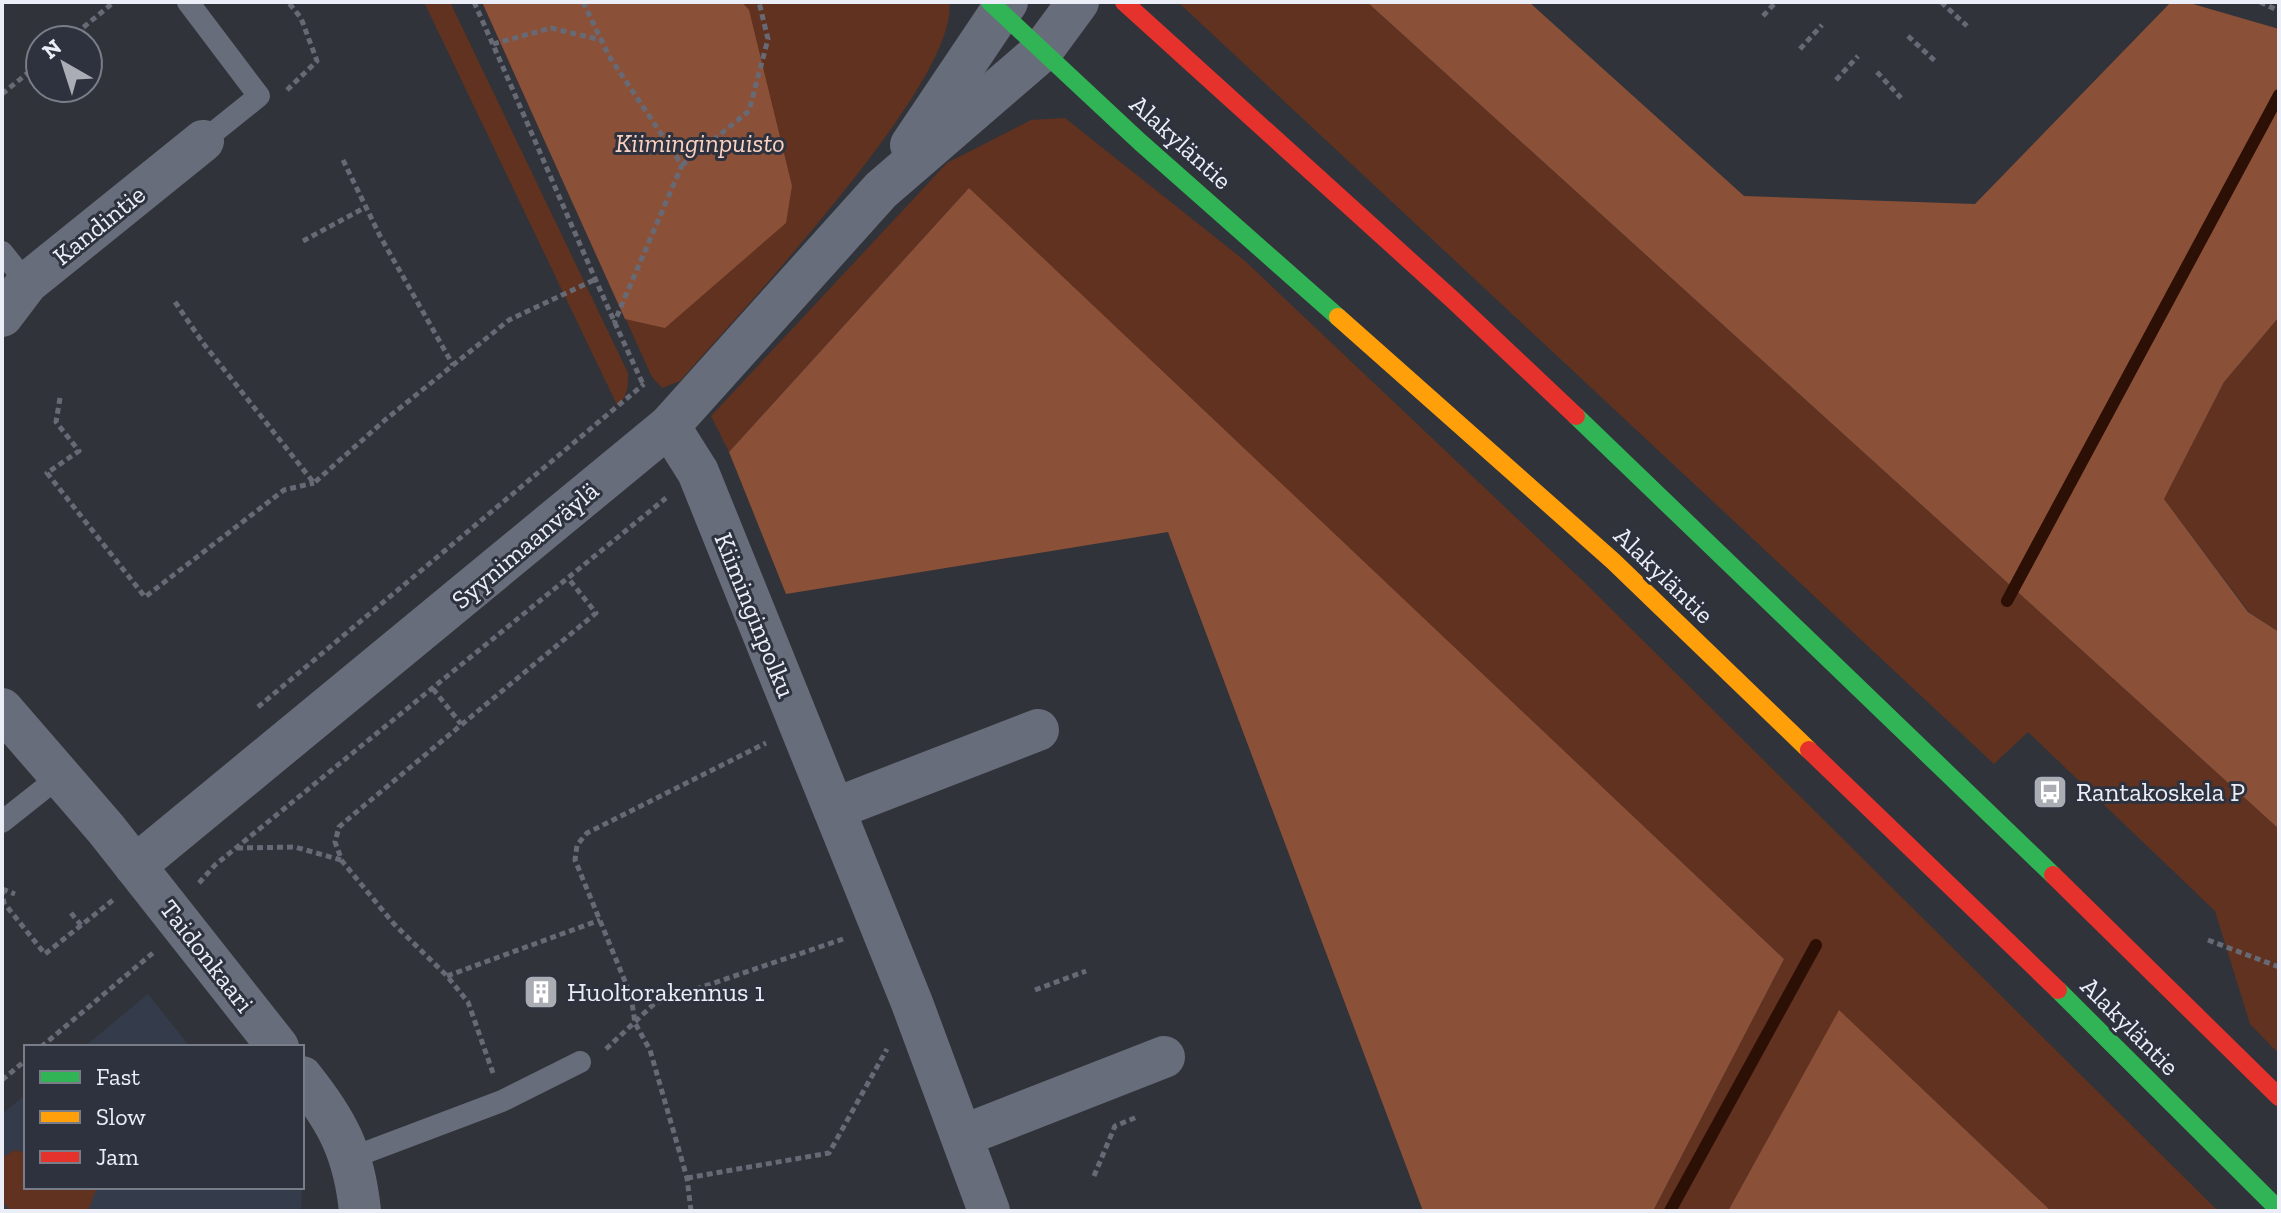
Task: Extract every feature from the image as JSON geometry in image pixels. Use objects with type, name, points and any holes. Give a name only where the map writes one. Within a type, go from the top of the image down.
[{"type":"main road","name":"Alakyläntie","points":[[1124,2],[1453,300],[1671,505],[2279,1097]]},
{"type":"main road","name":"Alakyläntie","points":[[999,5],[1042,51],[1140,142],[1613,561],[2051,984],[2279,1210]]},
{"type":"street","name":"Syynimaanväylä","points":[[127,880],[669,426],[881,190],[1042,51],[1078,2]]},
{"type":"street","name":"Syynimaanväylä","points":[[881,190],[999,5]]},
{"type":"street","name":"Kandintie","points":[[2,316],[14,267],[203,141]]},
{"type":"street","name":"Kiiminginpolku","points":[[669,426],[698,472],[912,1003],[989,1211]]},
{"type":"street","name":"Taidonkaari","points":[[2,709],[60,776],[127,880],[165,927],[276,1045]]},
{"type":"street","points":[[834,809],[1038,730]]},
{"type":"street","points":[[962,1136],[1164,1057]]},
{"type":"street","points":[[304,1080],[335,1122],[351,1158],[360,1211]]},
{"type":"lane","points":[[188,2],[259,96],[203,141]]},
{"type":"lane","points":[[2,822],[60,776]]},
{"type":"lane","points":[[351,1158],[502,1101],[580,1062]]},
{"type":"path","points":[[87,24],[114,2]]},
{"type":"path","points":[[259,96],[290,90],[317,61],[301,18],[288,2]]},
{"type":"path","points":[[474,2],[574,227],[594,280],[644,384],[669,426]]},
{"type":"path","points":[[583,2],[609,56],[682,165]]},
{"type":"path","points":[[614,323],[682,165],[749,111],[768,39],[759,2]]},
{"type":"path","points":[[1763,16],[1776,2]]},
{"type":"path","points":[[1941,2],[1967,26]]},
{"type":"path","points":[[2260,2],[2279,11]]},
{"type":"path","points":[[1800,49],[1822,25]]},
{"type":"path","points":[[493,44],[551,28],[602,40]]},
{"type":"path","points":[[1908,36],[1935,61]]},
{"type":"path","points":[[1836,80],[1858,56]]},
{"type":"path","points":[[1877,72],[1901,98]]},
{"type":"path","points":[[2,94],[24,76]]},
{"type":"path","points":[[343,160],[453,365]]},
{"type":"path","points":[[303,241],[366,207]]},
{"type":"path","points":[[60,398],[56,422],[79,451],[47,473],[145,597],[284,490],[314,483],[509,320],[594,280]]},
{"type":"path","points":[[175,302],[203,343],[314,483]]},
{"type":"path","points":[[254,711],[644,384]]},
{"type":"path","points":[[43,1045],[165,927],[215,865],[698,472]]},
{"type":"path","points":[[502,1101],[468,1002],[447,976],[394,924],[342,861],[335,842],[339,827],[596,613],[568,578]]},
{"type":"path","points":[[433,689],[461,724]]},
{"type":"path","points":[[691,1211],[687,1178],[650,1050],[635,1023],[631,996],[575,860],[577,845],[587,833],[799,726]]},
{"type":"path","points":[[237,848],[295,847],[342,861]]},
{"type":"path","points":[[15,894],[2,889],[4,903],[45,954],[81,925],[127,880]]},
{"type":"path","points":[[71,913],[81,925]]},
{"type":"path","points":[[447,976],[600,920]]},
{"type":"path","points":[[580,1062],[608,1048],[655,1003],[881,926]]},
{"type":"path","points":[[2208,940],[2279,967]]},
{"type":"path","points":[[1035,990],[1086,971]]},
{"type":"path","points":[[687,1178],[829,1153],[912,1003]]},
{"type":"path","points":[[2,1080],[24,1062]]},
{"type":"path","points":[[1094,1176],[1115,1126],[1137,1117]]},
{"type":"shaded area","points":[[148,994],[188,1045],[86,1045]]},
{"type":"shaded area","points":[[24,1096],[24,1189],[300,1189],[301,1211],[2,1211],[2,1114]]},
{"type":"green space","points":[[424,2],[450,2],[628,373],[625,395],[617,405]]},
{"type":"green space","name":"Kiiminginpuisto","points":[[482,2],[949,2],[943,38],[920,85],[884,139],[793,253],[680,381],[662,388],[652,377]]},
{"type":"green space","name":"Kiiminginpuisto","points":[[482,2],[742,2],[749,10],[792,186],[786,223],[665,328],[625,319]]},
{"type":"green space","points":[[1178,2],[1367,2],[2279,829],[2279,1054],[2250,1024],[2215,911],[2028,732],[1994,764]]},
{"type":"green space","points":[[1367,2],[1529,2],[1744,196],[1975,204],[2171,2],[2186,2],[2279,29],[2279,317],[2224,382],[2164,499],[2248,612],[2279,632],[2279,829]]},
{"type":"green space","points":[[1065,118],[1245,261],[1582,580],[2218,1211],[2051,1211],[1839,1011],[1728,1211],[1653,1211],[1784,959],[968,189],[729,452],[711,416],[947,163],[1031,120]]},
{"type":"green space","points":[[969,188],[1784,959],[1653,1211],[1423,1211],[1168,532],[786,594],[729,452]]},
{"type":"green space","points":[[2279,317],[2279,632],[2249,612],[2164,499],[2224,382]]},
{"type":"green space","points":[[1839,1010],[2051,1211],[1728,1211]]},
{"type":"green space","points":[[15,1150],[24,1152],[24,1189],[96,1189],[88,1211],[8,1211],[2,1201],[2,1158]]},
{"type":"waterway","points":[[2007,601],[2279,95]]},
{"type":"waterway","points":[[1670,1211],[1816,945]]},
{"type":"traffic: fast","points":[[990,2],[1140,142],[1338,317]]},
{"type":"traffic: fast","points":[[1576,416],[2053,875]]},
{"type":"traffic: fast","points":[[2058,990],[2279,1210]]},
{"type":"traffic: slow","points":[[1338,317],[1613,561],[1809,750]]},
{"type":"traffic: jam","points":[[1124,2],[1453,300],[1576,416]]},
{"type":"traffic: jam","points":[[1809,750],[2058,990]]},
{"type":"traffic: jam","points":[[2053,875],[2279,1097]]},
{"type":"place","name":"Rantakoskela P","points":[[2050,792]]},
{"type":"place","name":"Huoltorakennus 1","points":[[541,992]]}]
